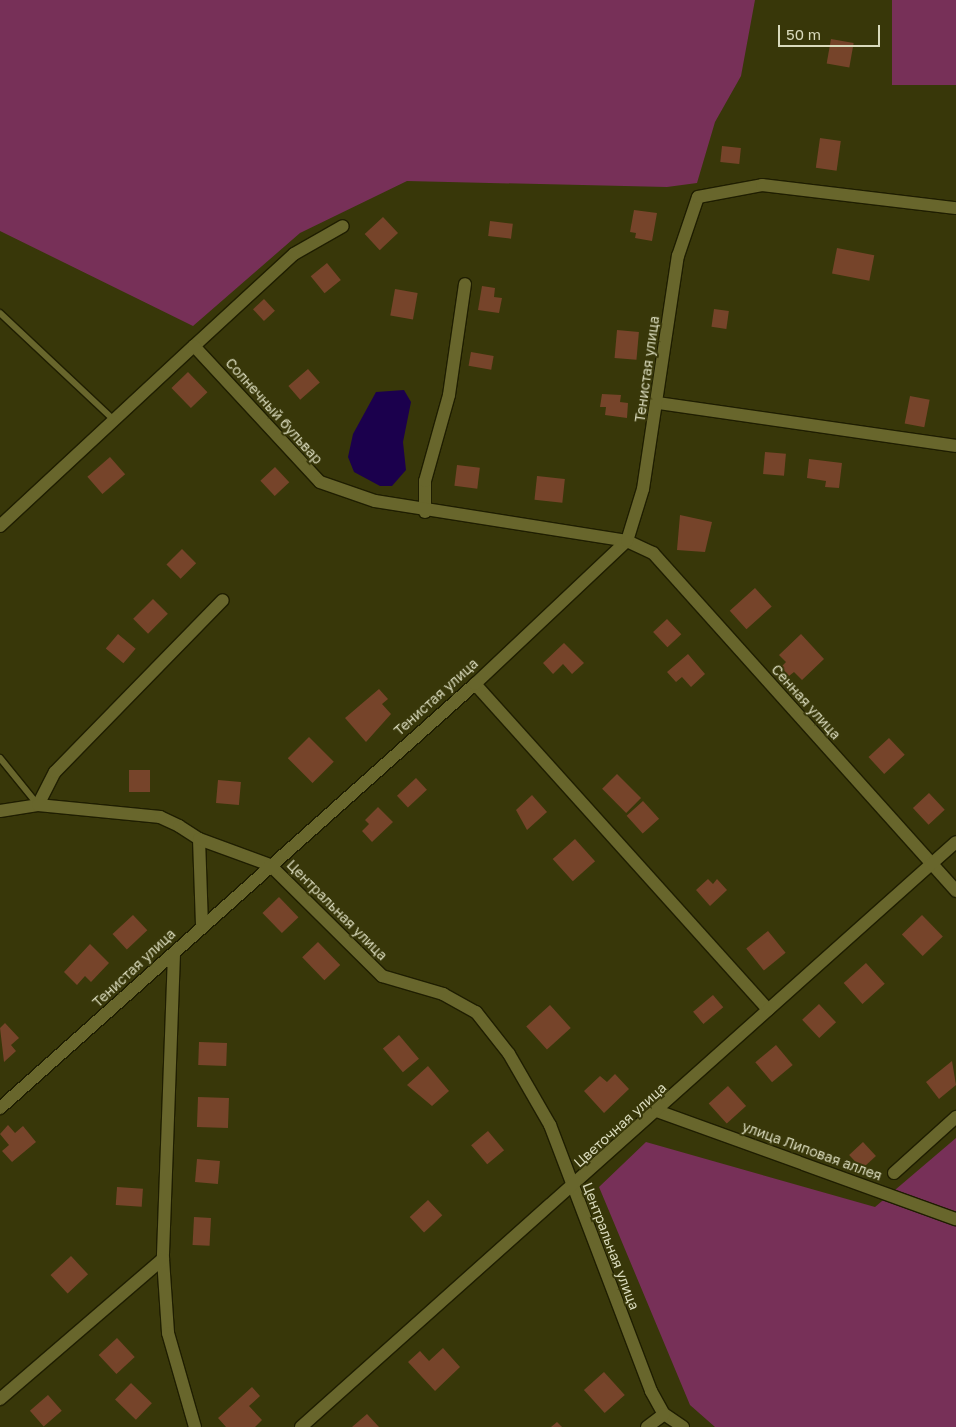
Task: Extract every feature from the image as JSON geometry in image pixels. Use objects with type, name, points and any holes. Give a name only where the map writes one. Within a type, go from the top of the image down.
[{"type":"street","name":"Тенистая улица","points":[[0,1108],[174,954],[202,924],[475,684],[627,541],[643,489],[658,403],[678,256],[698,197],[762,185],[956,208]]},
{"type":"street","points":[[0,526],[294,254],[343,226]]},
{"type":"street","points":[[425,512],[425,481],[449,395],[465,284]]},
{"type":"street","name":"Солнечный бульвар","points":[[194,346],[320,482],[425,512],[627,541]]},
{"type":"street","points":[[658,403],[956,446]]},
{"type":"street","name":"Сенная улица","points":[[627,541],[662,561],[956,892]]},
{"type":"street","points":[[38,805],[55,772],[223,600]]},
{"type":"street","points":[[475,684],[768,1009]]},
{"type":"street","points":[[0,811],[38,805],[160,818],[199,839],[270,865]]},
{"type":"street","points":[[199,839],[202,924]]},
{"type":"street","name":"Цветочная улица","points":[[301,1427],[573,1188],[768,1009],[956,842]]},
{"type":"street","name":"Центральная улица","points":[[270,865],[382,976],[443,994],[476,1012],[530,1086],[573,1188],[650,1391],[664,1414],[683,1427]]},
{"type":"street","points":[[174,954],[163,1259],[168,1333],[195,1427]]},
{"type":"street","name":"улица Липовая аллея","points":[[657,1111],[956,1219]]},
{"type":"street","points":[[894,1173],[956,1117]]},
{"type":"street","points":[[0,1399],[163,1259]]},
{"type":"street","points":[[647,1427],[664,1414]]},
{"type":"lane","points":[[0,313],[114,420]]},
{"type":"lane","points":[[0,758],[38,805]]},
{"type":"shaded area","points":[[0,0],[755,0],[741,76],[715,122],[697,183],[667,187],[407,181],[300,233],[193,326],[0,231]]},
{"type":"shaded area","points":[[892,0],[956,0],[956,85],[892,85]]},
{"type":"shaded area","points":[[404,390],[411,402],[403,442],[406,470],[392,486],[380,486],[354,472],[348,457],[353,434],[376,392]]},
{"type":"shaded area","points":[[956,1138],[956,1427],[715,1427],[690,1405],[599,1187],[646,1142],[875,1207]]},
{"type":"building","points":[[831,39],[854,43],[849,68],[827,64]]},
{"type":"building","points":[[820,138],[841,141],[837,171],[816,168]]},
{"type":"building","points":[[722,146],[741,148],[739,164],[720,162]]},
{"type":"building","points":[[634,210],[657,213],[652,241],[635,238],[636,233],[630,232]]},
{"type":"building","points":[[383,217],[398,233],[380,250],[365,234]]},
{"type":"building","points":[[490,221],[513,224],[511,239],[488,236]]},
{"type":"building","points":[[837,248],[874,255],[869,281],[832,274]]},
{"type":"building","points":[[327,263],[341,280],[325,293],[311,276]]},
{"type":"building","points":[[482,286],[495,288],[494,297],[502,298],[499,313],[478,310]]},
{"type":"building","points":[[395,289],[418,293],[413,320],[390,316]]},
{"type":"building","points":[[264,299],[275,311],[264,321],[253,309]]},
{"type":"building","points":[[714,309],[729,311],[726,329],[711,327]]},
{"type":"building","points":[[617,330],[639,332],[636,360],[615,358]]},
{"type":"building","points":[[471,352],[494,356],[491,370],[469,366]]},
{"type":"building","points":[[308,369],[320,383],[300,400],[288,386]]},
{"type":"building","points":[[188,372],[207,392],[191,408],[171,388]]},
{"type":"building","points":[[602,394],[621,395],[620,402],[628,403],[627,418],[605,415],[606,407],[600,407]]},
{"type":"building","points":[[910,396],[930,400],[924,427],[905,423]]},
{"type":"building","points":[[765,452],[786,454],[784,476],[763,474]]},
{"type":"building","points":[[110,457],[125,474],[102,494],[87,477]]},
{"type":"building","points":[[809,459],[842,463],[839,488],[825,487],[826,481],[807,478]]},
{"type":"building","points":[[457,465],[480,468],[477,489],[454,486]]},
{"type":"building","points":[[275,467],[289,482],[275,496],[260,481]]},
{"type":"building","points":[[537,476],[565,479],[562,503],[534,500]]},
{"type":"building","points":[[680,515],[712,522],[705,552],[677,550]]},
{"type":"building","points":[[182,549],[196,563],[181,579],[166,565]]},
{"type":"building","points":[[755,588],[772,607],[746,629],[730,611]]},
{"type":"building","points":[[153,599],[168,614],[148,634],[133,619]]},
{"type":"building","points":[[667,619],[681,634],[667,647],[653,632]]},
{"type":"building","points":[[118,634],[136,649],[123,663],[106,649]]},
{"type":"building","points":[[801,634],[824,659],[802,680],[794,672],[789,676],[781,667],[786,662],[779,655]]},
{"type":"building","points":[[564,643],[584,663],[572,674],[563,664],[553,674],[543,663]]},
{"type":"building","points":[[688,654],[705,674],[691,687],[682,677],[676,682],[667,672]]},
{"type":"building","points":[[379,689],[388,699],[382,704],[391,714],[366,742],[345,718]]},
{"type":"building","points":[[309,737],[334,762],[313,783],[288,758]]},
{"type":"building","points":[[889,738],[905,755],[884,774],[869,757]]},
{"type":"building","points":[[129,770],[150,770],[150,792],[129,792]]},
{"type":"building","points":[[617,774],[641,798],[626,813],[602,789]]},
{"type":"building","points":[[416,778],[427,790],[408,807],[397,796]]},
{"type":"building","points":[[218,780],[241,782],[239,805],[216,803]]},
{"type":"building","points":[[929,793],[945,810],[929,825],[913,808]]},
{"type":"building","points":[[532,795],[547,812],[527,830],[516,810]]},
{"type":"building","points":[[643,801],[659,819],[643,834],[627,816]]},
{"type":"building","points":[[378,807],[393,822],[372,842],[362,831],[369,824],[365,820]]},
{"type":"building","points":[[575,839],[595,861],[573,881],[553,859]]},
{"type":"building","points":[[708,879],[713,884],[717,879],[727,890],[710,906],[696,890]]},
{"type":"building","points":[[279,897],[298,917],[282,933],[262,913]]},
{"type":"building","points":[[133,915],[147,930],[127,949],[113,934]]},
{"type":"building","points":[[922,915],[943,937],[923,956],[902,934]]},
{"type":"building","points":[[768,931],[786,953],[764,970],[746,949]]},
{"type":"building","points":[[318,942],[340,965],[324,980],[302,957]]},
{"type":"building","points":[[90,944],[109,963],[91,982],[85,976],[77,985],[64,972]]},
{"type":"building","points":[[866,963],[885,984],[862,1004],[844,983]]},
{"type":"building","points":[[713,995],[723,1007],[703,1024],[693,1012]]},
{"type":"building","points":[[819,1004],[836,1022],[819,1038],[802,1020]]},
{"type":"building","points":[[550,1005],[571,1028],[547,1049],[526,1026]]},
{"type":"building","points":[[5,1023],[19,1038],[11,1045],[16,1051],[4,1062],[0,1028]]},
{"type":"building","points":[[399,1035],[419,1059],[403,1072],[383,1048]]},
{"type":"building","points":[[199,1042],[227,1043],[226,1066],[198,1065]]},
{"type":"building","points":[[776,1045],[793,1065],[772,1082],[755,1062]]},
{"type":"building","points":[[952,1061],[956,1085],[939,1099],[926,1082]]},
{"type":"building","points":[[428,1066],[449,1091],[432,1106],[407,1085]]},
{"type":"building","points":[[615,1074],[629,1089],[604,1113],[584,1091],[600,1076],[607,1082]]},
{"type":"building","points":[[728,1086],[746,1106],[727,1123],[709,1103]]},
{"type":"building","points":[[198,1097],[229,1098],[228,1128],[197,1127]]},
{"type":"building","points":[[8,1125],[15,1133],[23,1126],[36,1142],[12,1162],[2,1151],[9,1145],[0,1134]]},
{"type":"building","points":[[488,1131],[504,1150],[487,1164],[471,1145]]},
{"type":"building","points":[[863,1142],[876,1156],[862,1169],[849,1155]]},
{"type":"building","points":[[197,1159],[220,1161],[218,1184],[195,1182]]},
{"type":"building","points":[[117,1187],[143,1189],[142,1207],[116,1205]]},
{"type":"building","points":[[428,1200],[442,1215],[424,1232],[410,1217]]},
{"type":"building","points":[[194,1217],[211,1218],[210,1246],[193,1245]]},
{"type":"building","points":[[71,1256],[88,1274],[68,1293],[51,1275]]},
{"type":"building","points":[[117,1338],[135,1357],[116,1374],[99,1355]]},
{"type":"building","points":[[443,1348],[460,1367],[435,1391],[408,1362],[420,1351],[429,1361]]},
{"type":"building","points":[[604,1372],[625,1395],[605,1413],[584,1390]]},
{"type":"building","points":[[131,1383],[152,1403],[136,1420],[115,1400]]},
{"type":"building","points":[[252,1387],[260,1396],[249,1406],[262,1420],[255,1427],[226,1427],[218,1418]]},
{"type":"building","points":[[48,1395],[62,1411],[44,1427],[30,1411]]},
{"type":"building","points":[[367,1414],[379,1427],[352,1427]]},
{"type":"building","points":[[557,1422],[562,1427],[551,1427]]}]
